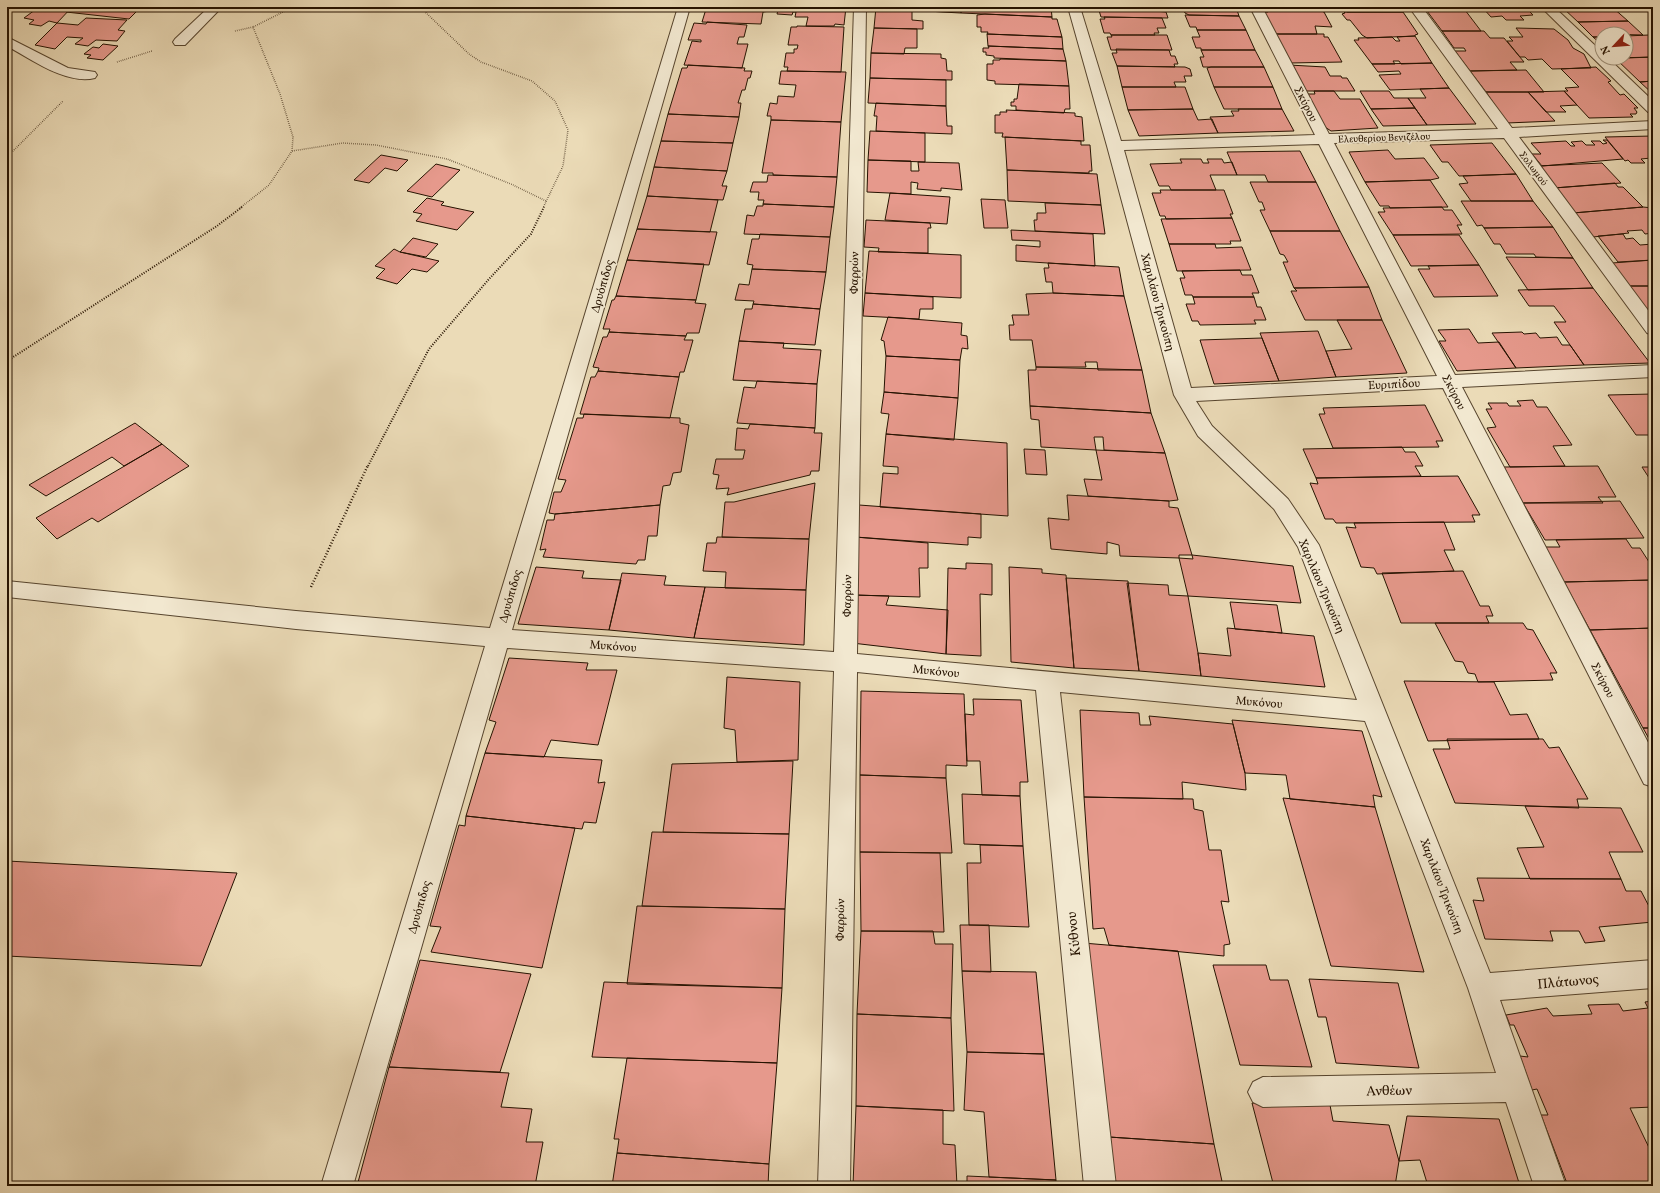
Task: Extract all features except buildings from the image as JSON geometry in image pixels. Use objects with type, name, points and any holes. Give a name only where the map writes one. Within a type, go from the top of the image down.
[{"type":"street","points":[[180,42],[216,7]]},
{"type":"street","name":"Δρυόπιδος","points":[[337,1186],[684,7]]},
{"type":"street","name":"Φαρρών","points":[[834,1186],[860,7]]},
{"type":"street","name":"Χαριλάου Τρικούπη","points":[[1074,7],[1116,146],[1183,395],[1205,431],[1281,504],[1308,545],[1482,988],[1550,1186]]},
{"type":"street","name":"Σκύρου","points":[[1256,7],[1653,776]]},
{"type":"street","name":"Σολωμού","points":[[1415,7],[1653,329]]},
{"type":"street","points":[[1547,7],[1653,109]]},
{"type":"street","points":[[7,41],[65,72],[90,75]]},
{"type":"street","name":"Ελευθερίου Βενιζέλου","points":[[1116,146],[1508,133],[1653,125]]},
{"type":"street","name":"Ευριπίδου","points":[[1183,395],[1653,371]]},
{"type":"street","name":"Μυκόνου","points":[[7,589],[296,620],[498,638],[846,662],[1374,712]]},
{"type":"street","name":"Κύθνου","points":[[1047,682],[1100,1186]]},
{"type":"street","name":"Πλάτωνος","points":[[1482,988],[1653,974]]},
{"type":"street","name":"Ανθέων","points":[[1263,1092],[1516,1087]]},
{"type":"path","points":[[7,157],[90,75],[114,63],[180,42],[253,27],[293,7]]},
{"type":"path","points":[[296,620],[376,449],[429,349],[489,279],[531,234],[563,166],[568,130],[555,101],[532,81],[498,67],[481,62],[468,54],[420,7]]},
{"type":"path","points":[[7,360],[217,226],[269,184],[292,151],[293,137],[280,94],[253,27]]},
{"type":"path","points":[[292,151],[343,143],[376,145],[446,159],[511,184],[546,201]]}]
